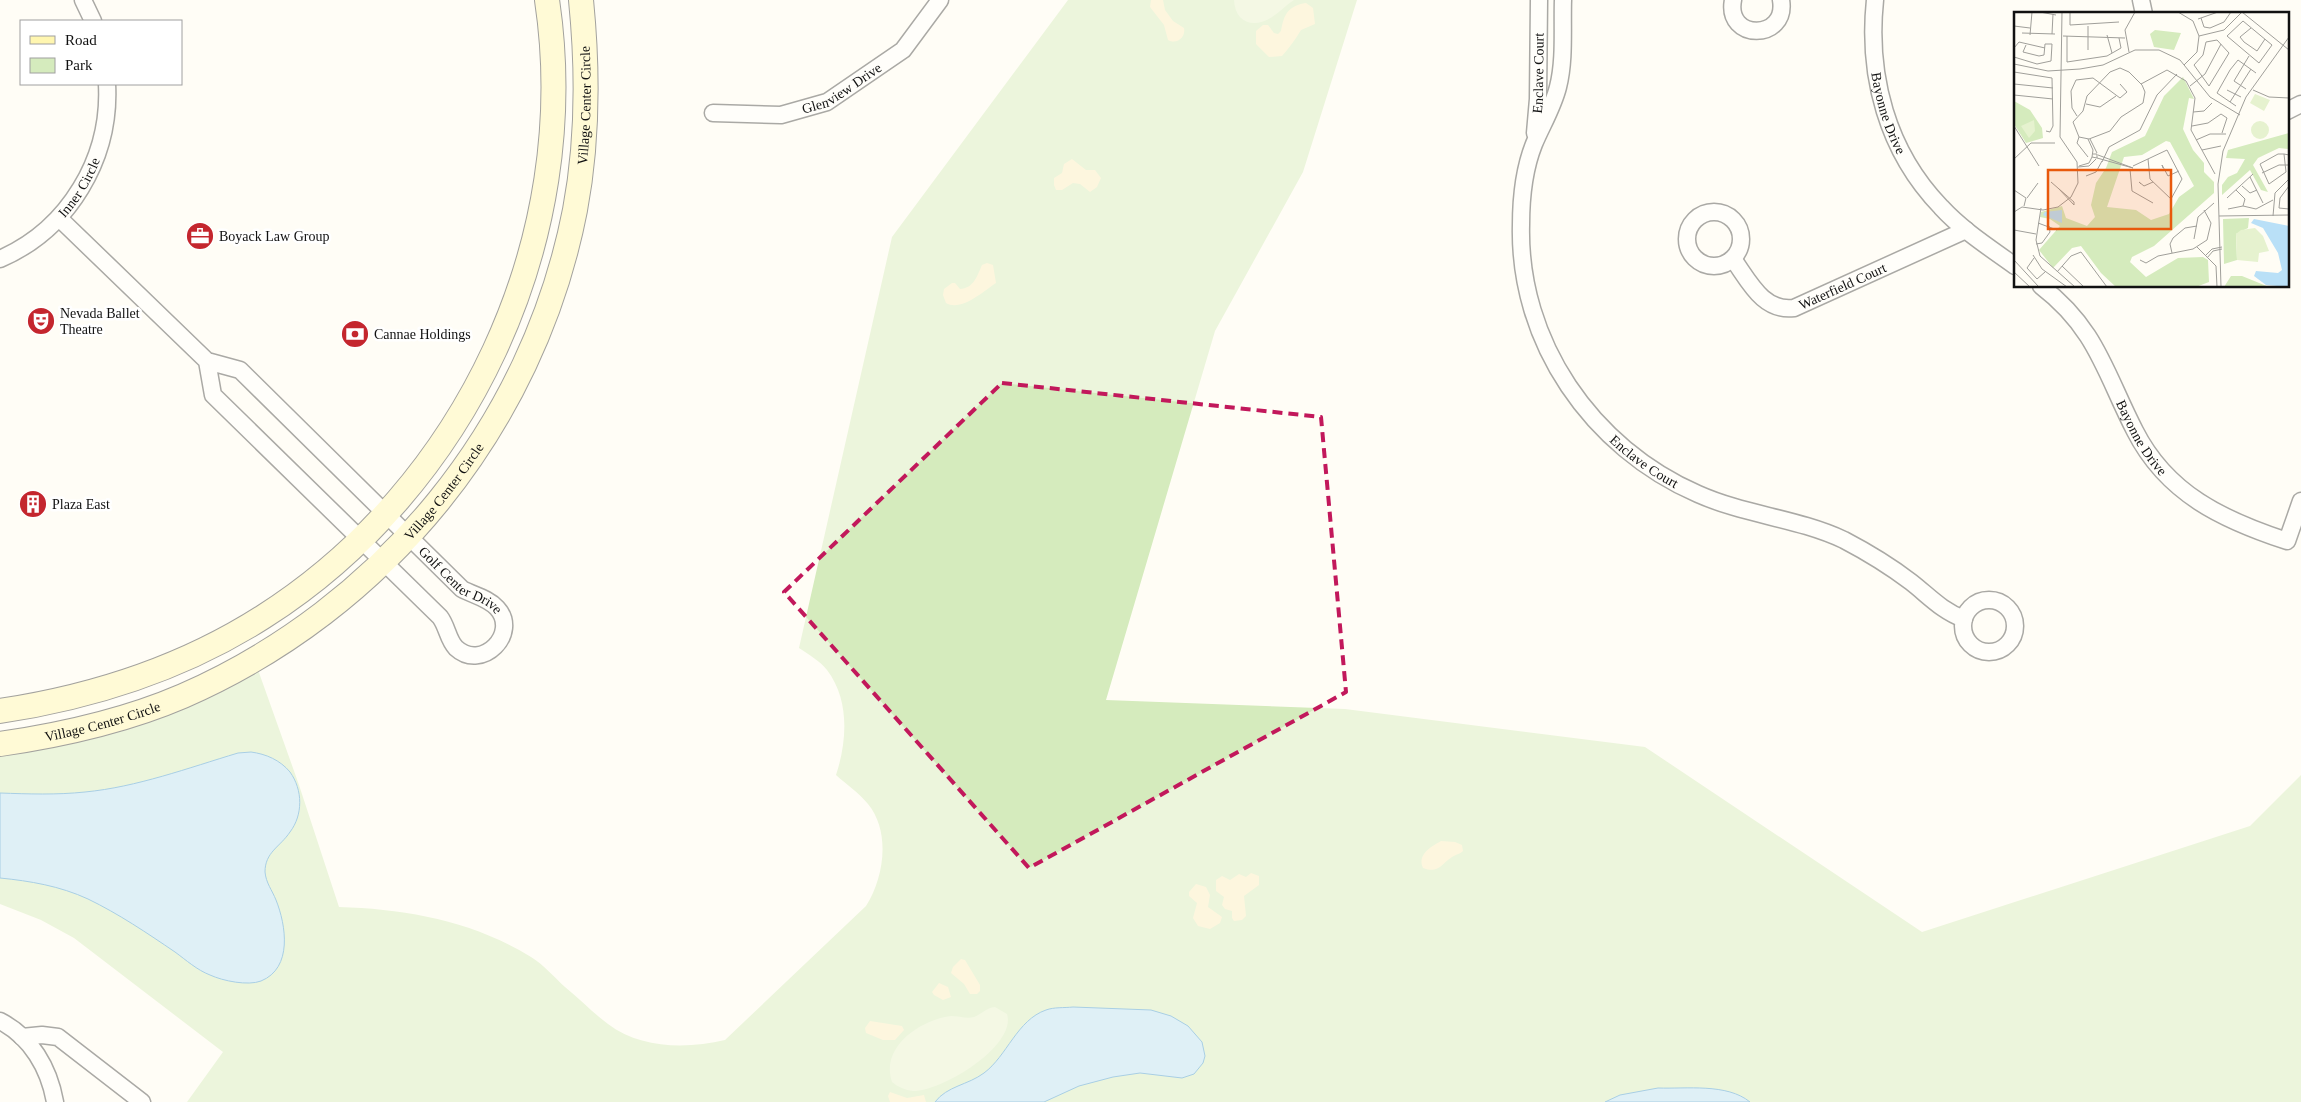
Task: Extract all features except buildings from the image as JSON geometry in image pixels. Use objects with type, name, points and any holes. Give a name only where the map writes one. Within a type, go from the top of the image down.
[{"type":"main road","name":"Village Center Circle","points":[[0,711],[58,701],[114,686],[194,654],[232,635],[270,612],[315,579],[361,541],[414,482],[468,404],[497,347],[527,266],[547,180],[552,118],[552,52],[547,0]]},
{"type":"main road","name":"Village Center Circle","points":[[0,744],[85,728],[148,710],[240,668],[291,638],[335,605],[384,563],[409,537],[456,480],[493,426],[526,362],[552,295],[575,209],[583,149],[586,82],[581,0]]},
{"type":"street","points":[[83,0],[93,20]]},
{"type":"street","name":"Glenview Drive","points":[[713,113],[782,115],[827,102],[903,50],[940,0]]},
{"type":"street","name":"Enclave Court","points":[[1539,0],[1538,99],[1534,145],[1523,192],[1522,260],[1528,294],[1538,327],[1551,358],[1569,388],[1589,415],[1613,440],[1640,462],[1668,480],[1699,495],[1806,525],[1843,540],[1878,559],[1910,581],[1940,608],[1964,620]]},
{"type":"street","name":"Enclave Court","points":[[1534,145],[1554,100],[1560,81],[1563,0]]},
{"type":"street","points":[[1733,0],[1733,14],[1738,23],[1746,29],[1755,31],[1769,28],[1776,22],[1780,14],[1780,0]]},
{"type":"street","name":"Bayonne Drive","points":[[1875,0],[1872,30],[1873,58],[1877,85],[1894,138],[1923,186],[1941,208],[1966,230],[2014,265]]},
{"type":"street","name":"Inner Circle","points":[[0,259],[28,244],[60,218],[75,199],[97,152],[104,128],[107,85]]},
{"type":"street","points":[[2288,110],[2301,104]]},
{"type":"street","name":"Golf Center Drive","points":[[60,218],[207,361],[240,370],[462,589],[491,603],[498,609],[503,619],[504,630],[497,645],[483,654],[472,655],[461,652],[453,644],[440,617],[213,395],[207,361]]},
{"type":"street","name":"Waterfield Court","points":[[1733,259],[1764,300],[1780,308],[1794,308],[1966,230]]},
{"type":"street","name":"Bayonne Drive","points":[[2043,288],[2065,307],[2087,334],[2105,364],[2136,433],[2149,454],[2165,474],[2204,506],[2226,519],[2288,541],[2301,501]]},
{"type":"street","points":[[0,1021],[22,1037],[42,1063],[50,1082],[55,1102]]},
{"type":"street","points":[[22,1037],[42,1035],[58,1037],[142,1102]]},
{"type":"highlighted area","points":[[1002,383],[1321,417],[1346,692],[1029,868],[784,592]]},
{"type":"green space","points":[[1068,0],[1357,0],[1303,172],[1215,331],[1106,700],[1345,709],[1645,747],[1922,932],[2250,826],[2301,775],[2301,1102],[187,1102],[223,1052],[74,938],[41,920],[0,904],[0,755],[257,667],[299,785],[339,907],[414,914],[438,919],[486,934],[535,960],[602,1020],[635,1038],[665,1045],[695,1045],[725,1040],[866,906],[881,869],[882,841],[880,828],[868,804],[857,792],[836,775],[844,735],[843,708],[840,694],[827,670],[799,648],[892,237]]},
{"type":"green space","points":[[1234,0],[1294,0],[1265,21],[1252,23],[1242,19],[1238,14]]},
{"type":"green space","points":[[995,1007],[1007,1014],[1007,1027],[1000,1040],[989,1053],[974,1065],[958,1076],[925,1089],[910,1091],[892,1082],[890,1069],[892,1057],[905,1037],[927,1023],[939,1019],[951,1016],[974,1017]]},
{"type":"sand","points":[[1151,0],[1163,0],[1165,10],[1173,21],[1184,28],[1184,34],[1178,41],[1168,40],[1164,25],[1150,7]]},
{"type":"sand","points":[[1306,3],[1313,8],[1315,24],[1301,30],[1282,56],[1269,57],[1256,44],[1256,31],[1263,25],[1268,25],[1274,33],[1278,34],[1281,31],[1285,15],[1295,6]]},
{"type":"sand","points":[[1072,159],[1086,170],[1095,170],[1101,178],[1097,187],[1090,192],[1080,184],[1073,183],[1062,190],[1056,190],[1054,178],[1062,173],[1064,164]]},
{"type":"sand","points":[[987,263],[993,265],[996,283],[965,303],[952,305],[946,303],[943,295],[944,289],[952,283],[955,283],[960,289],[969,286],[977,277],[982,265]]},
{"type":"sand","points":[[1441,841],[1455,842],[1462,845],[1463,851],[1436,869],[1428,870],[1423,868],[1423,855],[1429,848]]},
{"type":"sand","points":[[1251,873],[1259,876],[1259,885],[1244,896],[1246,916],[1242,920],[1234,921],[1232,911],[1225,909],[1222,905],[1224,897],[1216,891],[1216,880],[1222,876],[1230,880],[1239,874],[1246,877]]},
{"type":"sand","points":[[1196,884],[1206,887],[1210,895],[1208,907],[1222,917],[1220,923],[1210,929],[1198,926],[1193,918],[1197,903],[1189,896],[1189,892]]},
{"type":"sand","points":[[961,959],[965,960],[980,985],[980,991],[977,994],[970,994],[964,984],[951,973],[953,967]]},
{"type":"sand","points":[[939,983],[948,987],[951,997],[943,1000],[934,995],[932,992]]},
{"type":"sand","points":[[870,1021],[902,1026],[904,1030],[895,1040],[883,1040],[866,1033],[865,1028]]},
{"type":"sand","points":[[890,1092],[907,1098],[924,1095],[926,1102],[890,1102],[888,1096]]},
{"type":"water","points":[[251,752],[272,758],[290,772],[297,787],[300,802],[294,825],[270,855],[266,865],[267,880],[280,910],[284,945],[278,966],[271,975],[261,981],[243,983],[215,977],[196,968],[133,924],[88,899],[45,885],[0,878],[0,793],[64,794],[104,790],[162,776],[238,753]]},
{"type":"water","points":[[1073,1007],[1151,1010],[1171,1016],[1188,1026],[1202,1042],[1205,1056],[1203,1063],[1194,1074],[1182,1078],[1140,1073],[1113,1077],[1079,1086],[1044,1102],[935,1102],[945,1092],[984,1073],[992,1066],[1027,1022],[1036,1015],[1049,1009]]},
{"type":"water","points":[[1658,1088],[1718,1089],[1741,1096],[1750,1102],[1605,1102],[1620,1095]]},
{"type":"place","name":"Boyack Law Group","points":[[200,236]]},
{"type":"place","name":"Nevada Ballet Theatre","points":[[41,321]]},
{"type":"place","name":"Cannae Holdings","points":[[355,334]]},
{"type":"place","name":"Plaza East","points":[[33,504]]}]
